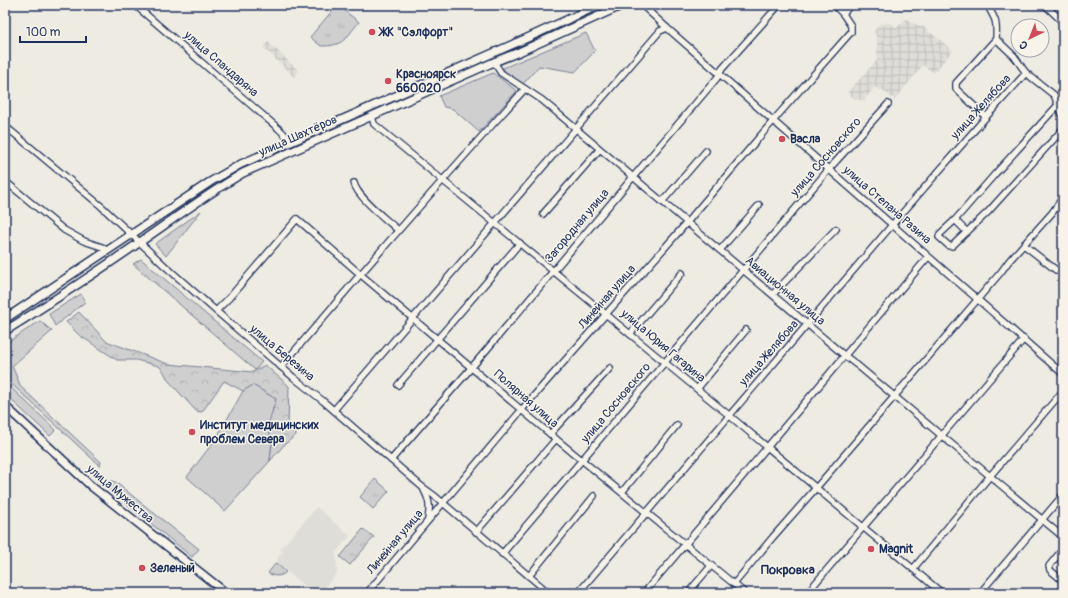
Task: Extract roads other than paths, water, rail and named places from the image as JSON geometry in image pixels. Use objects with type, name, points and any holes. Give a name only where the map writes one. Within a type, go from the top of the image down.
[{"type":"main road","name":"улица Шахтёров","points":[[5,319],[210,182],[241,164],[599,5]]},
{"type":"main road","name":"улица Шахтёров","points":[[5,330],[38,310],[197,202],[243,173],[623,5]]},
{"type":"main road","name":"улица Мужества","points":[[5,406],[91,486],[226,593]]},
{"type":"street","name":"улица Спандаряна","points":[[135,5],[280,129],[292,142]]},
{"type":"street","name":"улица Степана Разина","points":[[642,5],[1063,374]]},
{"type":"street","name":"Загородная улица","points":[[391,460],[472,367],[779,5]]},
{"type":"street","points":[[834,5],[843,14],[850,5]]},
{"type":"street","points":[[986,5],[997,24],[996,39],[956,83],[956,89],[986,117]]},
{"type":"street","points":[[1045,5],[1063,22]]},
{"type":"street","name":"Линейная улица","points":[[367,593],[442,502],[851,32],[851,26],[843,14]]},
{"type":"street","points":[[334,410],[660,31],[667,28]]},
{"type":"street","points":[[996,39],[1014,56],[1026,73],[1051,92],[1063,116]]},
{"type":"street","name":"Авиационная улица","points":[[494,62],[502,73],[542,100],[632,178],[687,222],[845,356],[894,395],[1063,537]]},
{"type":"street","name":"улица Желябова","points":[[578,593],[892,225],[1026,73]]},
{"type":"street","points":[[281,367],[398,230],[525,89]]},
{"type":"street","name":"улица Сосновского","points":[[502,554],[829,169],[888,104]]},
{"type":"street","points":[[1058,105],[939,235],[949,246],[952,246],[988,212],[1063,129]]},
{"type":"street","name":"улица Юрия Гагарина","points":[[372,116],[374,124],[730,416],[942,593]]},
{"type":"street","name":"улица Березина","points":[[5,126],[101,206],[216,311],[281,367],[334,410],[421,486],[549,593]]},
{"type":"street","points":[[543,214],[599,150]]},
{"type":"street","points":[[662,202],[706,151]]},
{"type":"street","points":[[5,181],[64,230],[84,241],[102,247],[107,251]]},
{"type":"street","points":[[354,183],[356,189],[371,206],[398,230]]},
{"type":"street","points":[[734,584],[894,395],[1052,213],[1063,198]]},
{"type":"street","points":[[720,250],[758,205]]},
{"type":"street","name":"Полярная улица","points":[[216,311],[297,219],[556,440],[745,593]]},
{"type":"street","points":[[954,220],[967,232]]},
{"type":"street","points":[[773,294],[836,229]]},
{"type":"street","points":[[398,385],[520,243]]},
{"type":"street","points":[[1024,245],[1056,270],[1063,270]]},
{"type":"street","points":[[644,593],[928,257]]},
{"type":"street","points":[[630,334],[682,273]]},
{"type":"street","points":[[697,389],[746,330]]},
{"type":"street","points":[[808,593],[1024,339]]},
{"type":"street","points":[[550,434],[610,368]]},
{"type":"street","points":[[913,569],[1063,391]]},
{"type":"street","points":[[622,492],[677,425]]},
{"type":"street","points":[[476,532],[556,440]]},
{"type":"street","points":[[421,486],[430,503],[428,520]]},
{"type":"street","points":[[980,593],[1063,495]]},
{"type":"street","points":[[529,576],[594,496]]},
{"type":"street","points":[[1063,549],[1050,564],[1049,568],[1063,581]]},
{"type":"street","points":[[693,593],[691,590],[692,588],[711,566]]},
{"type":"place","name":"ЖК \"Сэлфорт\"","points":[[372,32]]},
{"type":"place","name":"Красноярск 660020","points":[[388,81]]},
{"type":"place","name":"Васла","points":[[782,139]]},
{"type":"place","name":"Институт медицинских проблем Севера","points":[[192,432]]},
{"type":"place","name":"Magnit","points":[[871,549]]},
{"type":"place","name":"Зеленый","points":[[142,568]]},
{"type":"district","name":"Покровка","points":[[788,570]]}]
